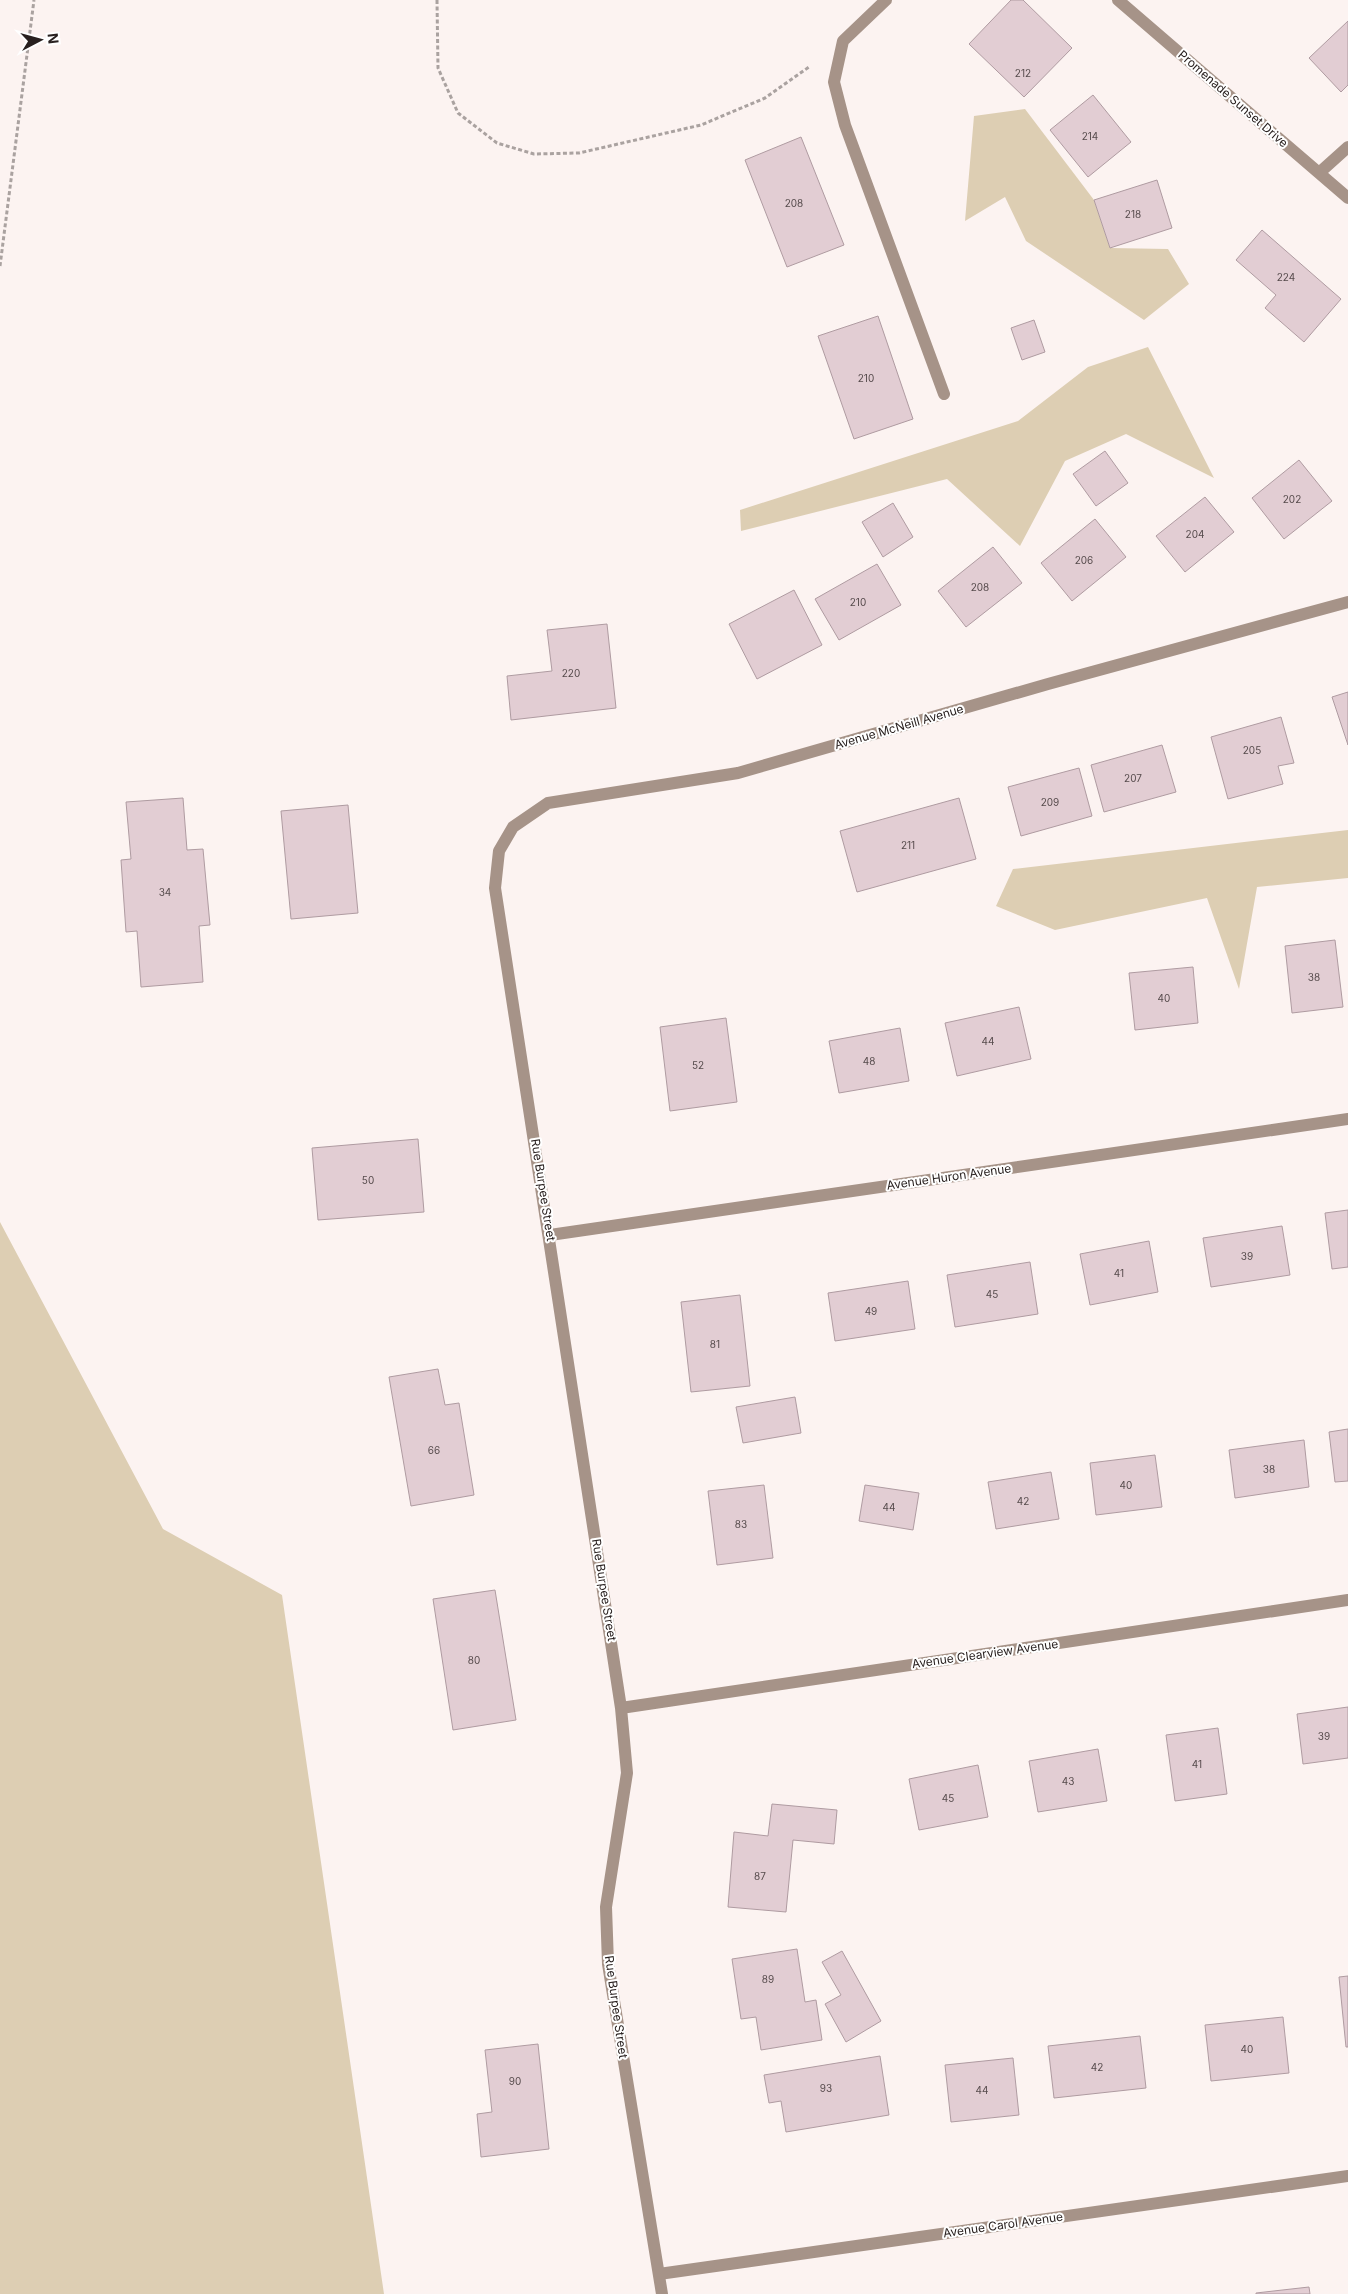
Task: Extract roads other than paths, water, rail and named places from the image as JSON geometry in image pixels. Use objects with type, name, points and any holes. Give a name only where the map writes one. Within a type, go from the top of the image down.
[{"type":"street","points":[[886,0],[844,41],[834,82],[845,125],[944,394]]},
{"type":"street","name":"Promenade Sunset Drive","points":[[1118,0],[1348,198]]},
{"type":"street","points":[[1319,173],[1348,147]]},
{"type":"street","name":"Avenue McNeill Avenue","points":[[495,888],[499,851],[513,827],[548,803],[738,773],[1048,684],[1348,602]]},
{"type":"street","name":"Rue Burpee Street","points":[[495,888],[550,1234],[621,1708],[627,1773],[606,1906],[608,1964],[662,2294]]},
{"type":"street","name":"Avenue Huron Avenue","points":[[550,1234],[1348,1120]]},
{"type":"street","name":"Avenue Clearview Avenue","points":[[621,1708],[1348,1600]]},
{"type":"street","name":"Avenue Carol Avenue","points":[[659,2274],[1348,2176]]}]
